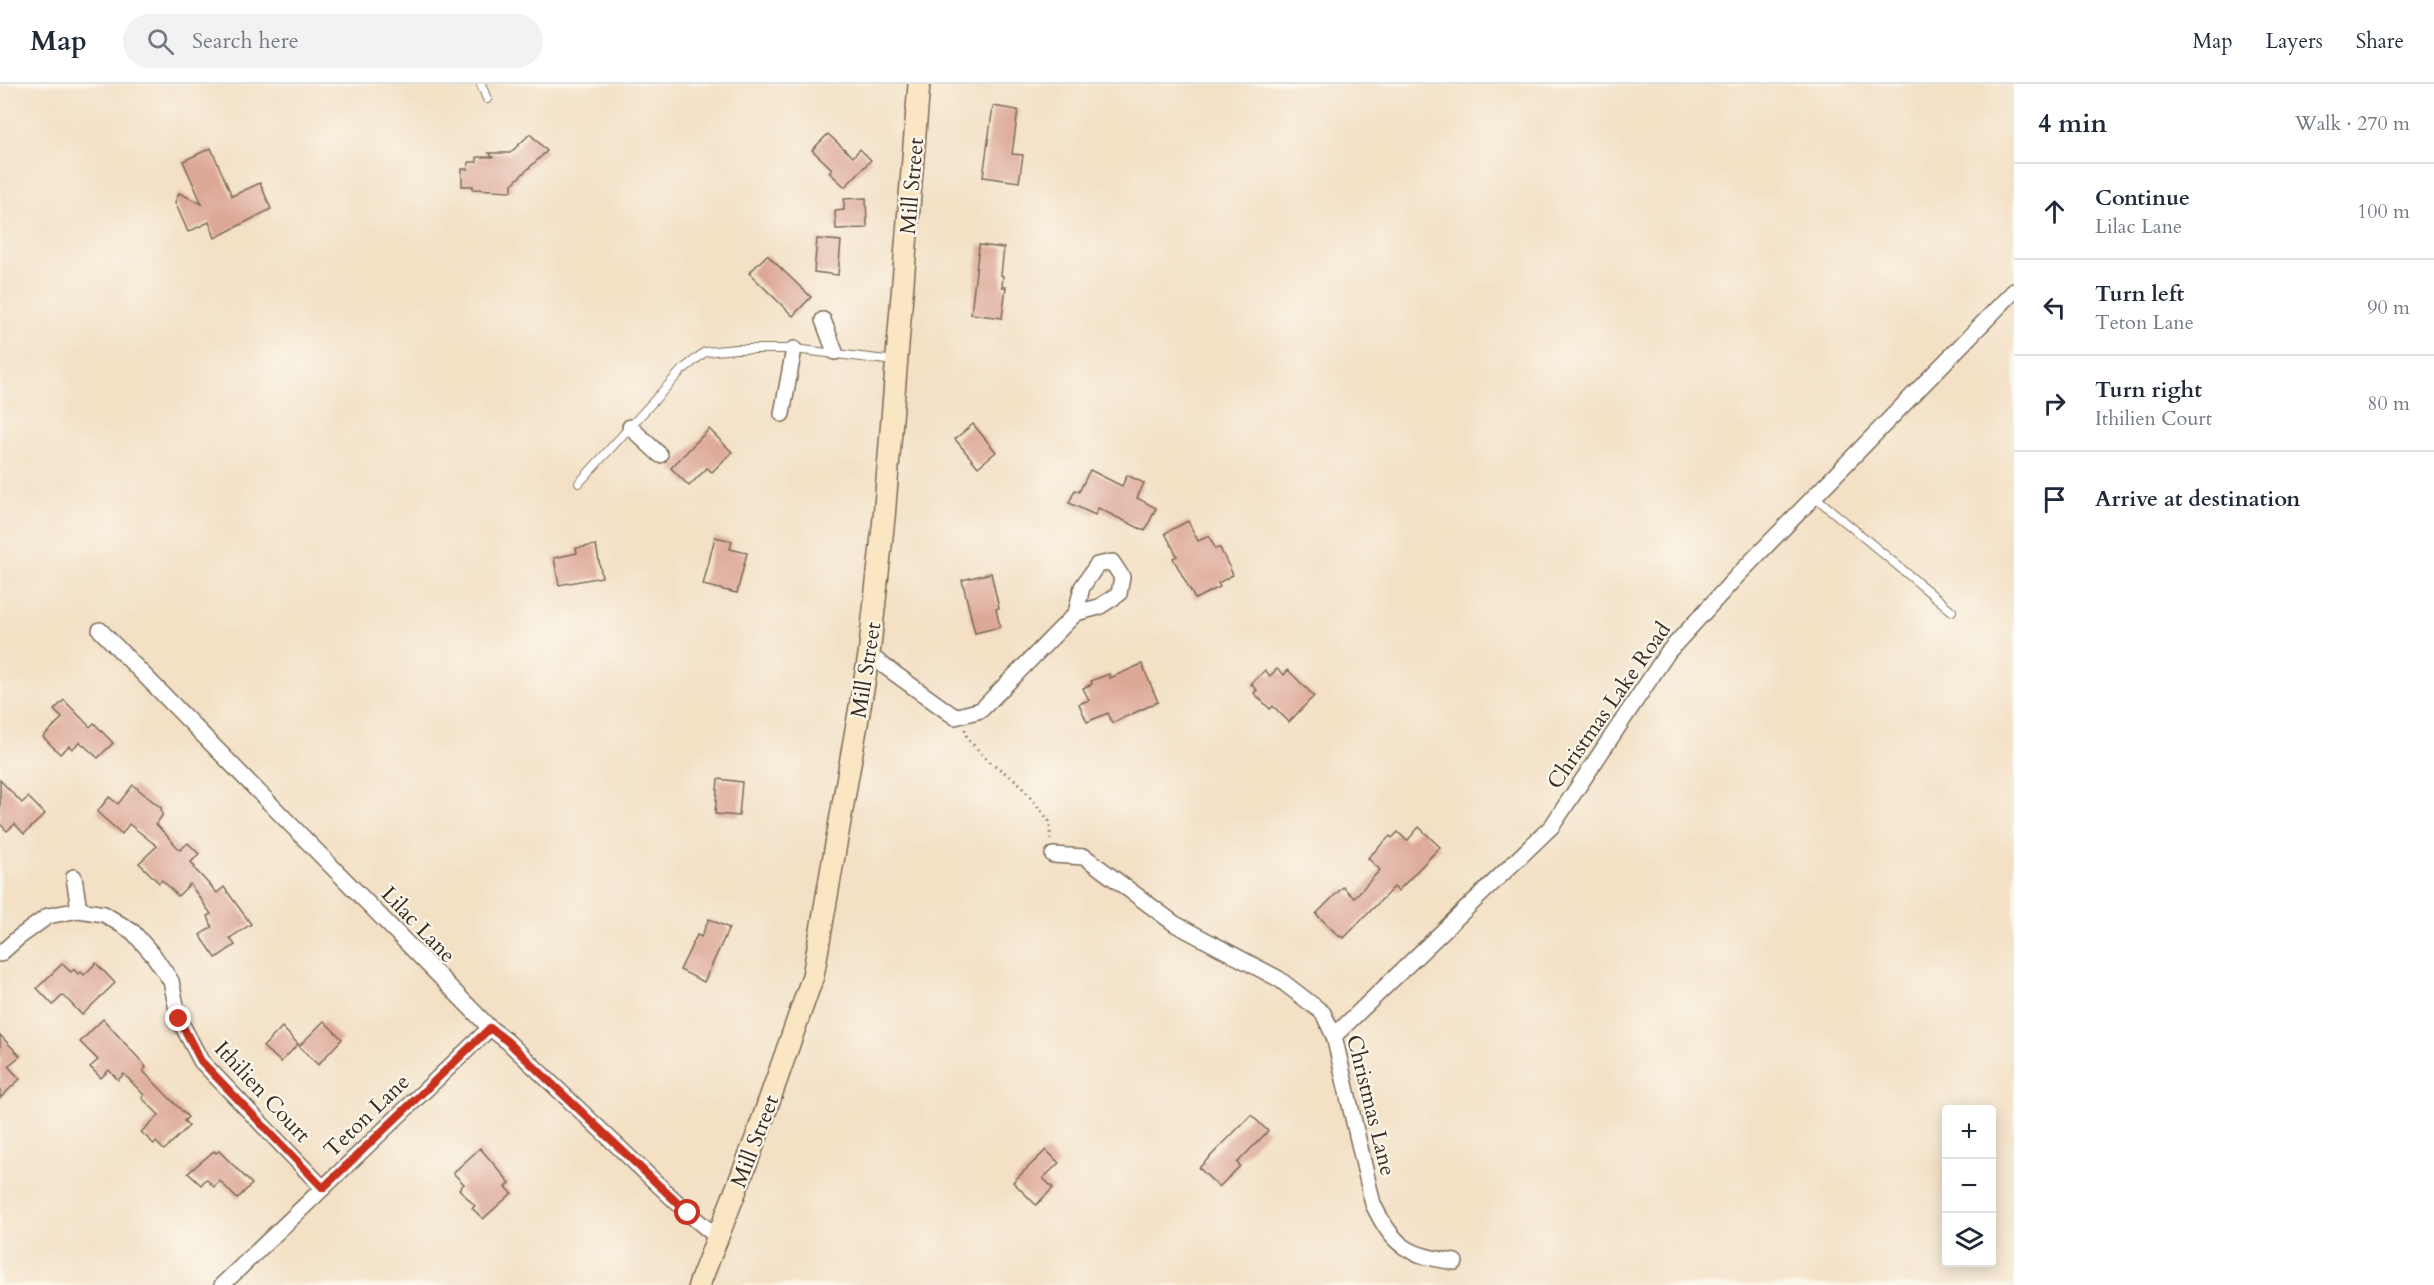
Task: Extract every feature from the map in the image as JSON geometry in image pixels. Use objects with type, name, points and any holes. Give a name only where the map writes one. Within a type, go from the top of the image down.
[{"type":"main road","name":"Mill Street","points":[[699,1285],[756,1141],[813,976],[869,655],[884,518],[919,84]]},
{"type":"street","name":"Christmas Lake Road","points":[[1334,1036],[1552,826],[1668,651],[1814,496],[2014,291]]},
{"type":"street","points":[[823,320],[835,352]]},
{"type":"street","points":[[782,414],[794,349]]},
{"type":"street","points":[[630,427],[660,455]]},
{"type":"street","points":[[869,655],[956,717],[981,710],[1076,613]]},
{"type":"street","name":"Lilac Lane","points":[[100,630],[490,1028],[507,1041],[688,1213],[717,1237]]},
{"type":"street","name":"Christmas Lane","points":[[1053,855],[1085,857],[1175,924],[1280,979],[1323,1012],[1334,1036],[1373,1204],[1385,1228],[1404,1248],[1426,1258],[1455,1262]]},
{"type":"street","points":[[74,877],[79,910]]},
{"type":"street","name":"Ithilien Court","points":[[0,954],[48,916],[79,910],[104,914],[133,932],[154,956],[171,981],[179,1019],[201,1061],[323,1188]]},
{"type":"street","name":"Teton Lane","points":[[222,1285],[490,1028]]},
{"type":"lane","points":[[481,84],[487,99]]},
{"type":"lane","points":[[579,483],[681,371],[705,352],[736,349],[794,349],[897,361]]},
{"type":"lane","points":[[1814,496],[1952,611]]},
{"type":"path","points":[[962,715],[967,738],[986,759],[1018,782],[1049,821],[1053,855]]},
{"type":"building","points":[[993,106],[1018,110],[1012,154],[1023,155],[1019,182],[983,177]]},
{"type":"building","points":[[530,134],[547,151],[512,184],[512,191],[473,189],[473,186],[462,186],[462,169],[468,169],[469,162],[477,162],[477,157],[493,157],[489,153],[510,153]]},
{"type":"building","points":[[828,134],[853,157],[860,149],[871,160],[845,187],[829,172],[832,169],[812,150]]},
{"type":"building","points":[[211,148],[232,196],[260,183],[271,209],[215,238],[209,222],[188,232],[175,202],[179,193],[202,204],[183,161]]},
{"type":"building","points":[[866,198],[867,228],[836,229],[835,211],[844,210],[844,199]]},
{"type":"building","points":[[817,239],[841,241],[838,275],[814,272]]},
{"type":"building","points":[[979,245],[1004,248],[1001,275],[1003,276],[1002,287],[1006,287],[1002,318],[971,314]]},
{"type":"building","points":[[767,255],[811,297],[793,316],[749,273]]},
{"type":"building","points":[[973,424],[996,452],[978,467],[955,439]]},
{"type":"building","points":[[709,429],[732,452],[712,472],[707,468],[689,486],[671,468]]},
{"type":"building","points":[[1090,470],[1122,486],[1127,475],[1144,483],[1137,498],[1156,508],[1145,531],[1098,508],[1095,515],[1069,503],[1075,490],[1079,492]]},
{"type":"building","points":[[1188,521],[1198,541],[1209,536],[1215,548],[1220,548],[1233,575],[1218,583],[1220,587],[1195,599],[1173,558],[1177,556],[1165,533]]},
{"type":"building","points":[[715,537],[732,541],[730,549],[747,553],[737,593],[703,585]]},
{"type":"building","points":[[596,545],[602,577],[559,585],[554,558],[577,553],[576,548]]},
{"type":"building","points":[[991,573],[999,608],[996,609],[1000,627],[975,633],[962,580]]},
{"type":"building","points":[[1142,664],[1158,702],[1112,723],[1108,713],[1087,722],[1079,704],[1089,700],[1083,688],[1092,684],[1091,681],[1109,674],[1110,678]]},
{"type":"building","points":[[1277,669],[1284,675],[1288,670],[1314,696],[1289,722],[1273,706],[1270,709],[1254,693],[1257,690],[1251,684],[1265,670],[1270,676]]},
{"type":"building","points":[[64,700],[90,727],[94,723],[113,743],[98,758],[80,742],[72,749],[69,746],[60,754],[43,737],[62,718],[54,710]]},
{"type":"building","points":[[718,779],[742,782],[739,816],[715,814]]},
{"type":"building","points":[[0,780],[22,803],[28,797],[45,814],[24,834],[15,824],[7,831],[0,824]]},
{"type":"building","points":[[133,785],[161,808],[162,816],[156,824],[180,850],[188,843],[199,854],[191,862],[194,868],[217,893],[224,887],[251,924],[230,938],[235,945],[216,958],[200,935],[212,927],[208,916],[211,914],[190,884],[178,896],[162,880],[159,883],[139,863],[157,846],[129,824],[122,834],[97,812],[109,797],[118,804]]},
{"type":"building","points":[[1419,827],[1440,847],[1398,891],[1394,887],[1344,938],[1340,937],[1316,914],[1343,887],[1354,898],[1380,870],[1368,858],[1390,836],[1392,838],[1398,832],[1407,841]]},
{"type":"building","points":[[709,919],[729,928],[704,982],[680,970],[697,935],[701,937]]},
{"type":"building","points":[[96,963],[115,983],[82,1015],[63,995],[53,1005],[37,988],[62,964],[71,972],[74,969],[78,974],[81,972],[84,975]]},
{"type":"building","points":[[103,1019],[146,1067],[143,1071],[188,1117],[184,1121],[189,1126],[164,1150],[141,1132],[159,1115],[142,1098],[144,1095],[124,1074],[118,1080],[109,1070],[101,1078],[90,1067],[98,1060],[80,1042]]},
{"type":"building","points":[[324,1021],[342,1039],[318,1065],[299,1046]]},
{"type":"building","points":[[282,1027],[298,1044],[281,1062],[263,1047]]},
{"type":"building","points":[[0,1035],[20,1056],[8,1066],[20,1079],[0,1098]]},
{"type":"building","points":[[1251,1115],[1268,1131],[1237,1163],[1240,1166],[1219,1187],[1199,1168]]},
{"type":"building","points":[[480,1148],[510,1183],[506,1187],[512,1193],[483,1219],[472,1208],[475,1206],[459,1189],[464,1184],[453,1173]]},
{"type":"building","points":[[1046,1150],[1059,1163],[1043,1178],[1053,1188],[1036,1205],[1013,1182]]},
{"type":"building","points":[[214,1151],[216,1153],[219,1151],[252,1184],[237,1199],[220,1181],[214,1187],[206,1179],[201,1185],[188,1173]]},
{"type":"route","points":[[179,1019],[201,1061],[323,1188],[490,1028],[507,1041],[688,1213]]}]
